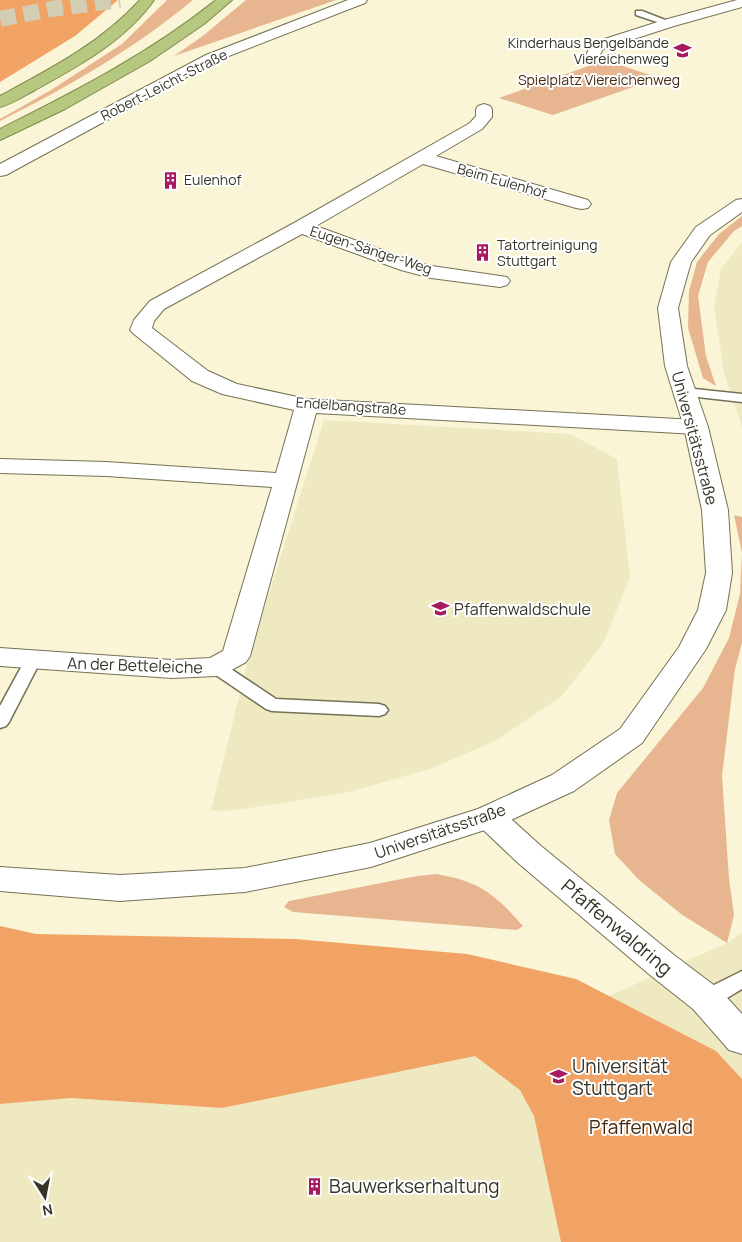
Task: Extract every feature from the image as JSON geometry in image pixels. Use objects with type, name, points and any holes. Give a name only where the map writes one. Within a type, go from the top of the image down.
[{"type":"highway","points":[[0,102],[67,64],[112,34],[147,0]]},
{"type":"highway","points":[[0,126],[123,59],[194,10],[204,0]]},
{"type":"highway","points":[[0,135],[107,81],[172,40],[225,0]]},
{"type":"street","name":"Robert-Leicht-Straße","points":[[0,171],[211,58],[360,0]]},
{"type":"street","points":[[593,55],[597,46],[669,23],[742,3]]},
{"type":"street","name":"Endelbangstraße","points":[[484,109],[484,117],[476,126],[301,227],[157,306],[144,320],[141,330],[200,376],[230,389],[307,406],[696,427]]},
{"type":"street","name":"Beim Eulenhof","points":[[422,158],[582,204]]},
{"type":"street","name":"Universitätsstraße","points":[[0,879],[120,888],[245,880],[371,855],[489,817],[563,783],[631,736],[692,649],[712,610],[719,573],[715,510],[696,427],[676,366],[668,308],[681,262],[703,230],[742,204]]},
{"type":"street","name":"Eugen-Sänger-Weg","points":[[301,227],[408,266],[431,272],[500,281]]},
{"type":"street","name":"An der Betteleiche","points":[[0,657],[172,669],[216,667],[236,656],[307,406]]},
{"type":"street","points":[[0,466],[106,469],[287,481]]},
{"type":"street","name":"Pfaffenwaldring","points":[[489,817],[529,854],[662,965],[706,999],[742,1038]]},
{"type":"lane","points":[[639,13],[669,23]]},
{"type":"lane","points":[[685,392],[742,398]]},
{"type":"lane","points":[[0,722],[33,660]]},
{"type":"lane","points":[[216,667],[272,705],[379,710]]},
{"type":"lane","points":[[706,999],[742,979]]},
{"type":"shaded area","points":[[742,242],[742,427],[724,372],[714,307],[721,269]]},
{"type":"shaded area","name":"Pfaffenwaldschule","points":[[324,420],[570,434],[617,459],[630,577],[604,642],[562,696],[495,741],[433,768],[345,793],[236,810],[211,811],[248,660]]},
{"type":"shaded area","name":"Universität Stuttgart","points":[[742,933],[742,1242],[0,1242],[0,1104],[71,1098],[222,1108],[609,996],[727,943]]},
{"type":"green space","points":[[0,0],[118,0],[75,36],[0,82]]},
{"type":"green space","points":[[167,0],[193,0],[124,51],[51,95],[0,121],[0,119],[51,90],[122,44]]},
{"type":"green space","points":[[246,0],[336,0],[174,56],[204,35]]},
{"type":"green space","name":"Spielplatz Viereichenweg","points":[[605,60],[659,78],[553,115],[499,98]]},
{"type":"green space","points":[[742,216],[742,226],[734,231],[708,262],[698,296],[706,356],[716,386],[703,378],[688,328],[689,291],[697,262],[719,234]]},
{"type":"green space","points":[[734,515],[742,517],[742,553]]},
{"type":"green space","points":[[742,553],[742,643],[735,669],[722,776],[729,879],[734,915],[727,943],[681,914],[638,879],[615,854],[609,820],[617,793],[703,688],[729,638],[740,594]]},
{"type":"green space","points":[[436,874],[475,885],[495,897],[523,926],[517,930],[293,912],[284,907],[289,901]]},
{"type":"green space","name":"Pfaffenwald","points":[[0,926],[36,934],[295,939],[467,954],[576,979],[716,1051],[742,1079],[742,1242],[561,1242],[534,1116],[520,1090],[475,1056],[222,1108],[71,1098],[0,1104]]},
{"type":"tunnel","points":[[0,19],[51,9],[120,0]]},
{"type":"place","name":"Kinderhaus Bengelbande Viereichenweg","points":[[683,51]]},
{"type":"place","name":"Eulenhof","points":[[170,180]]},
{"type":"place","name":"Tatortreinigung Stuttgart","points":[[483,253]]},
{"type":"place","name":"Pfaffenwaldschule","points":[[440,609]]},
{"type":"place","name":"Universität Stuttgart","points":[[558,1077]]},
{"type":"place","name":"Bauwerkserhaltung","points":[[315,1186]]}]
